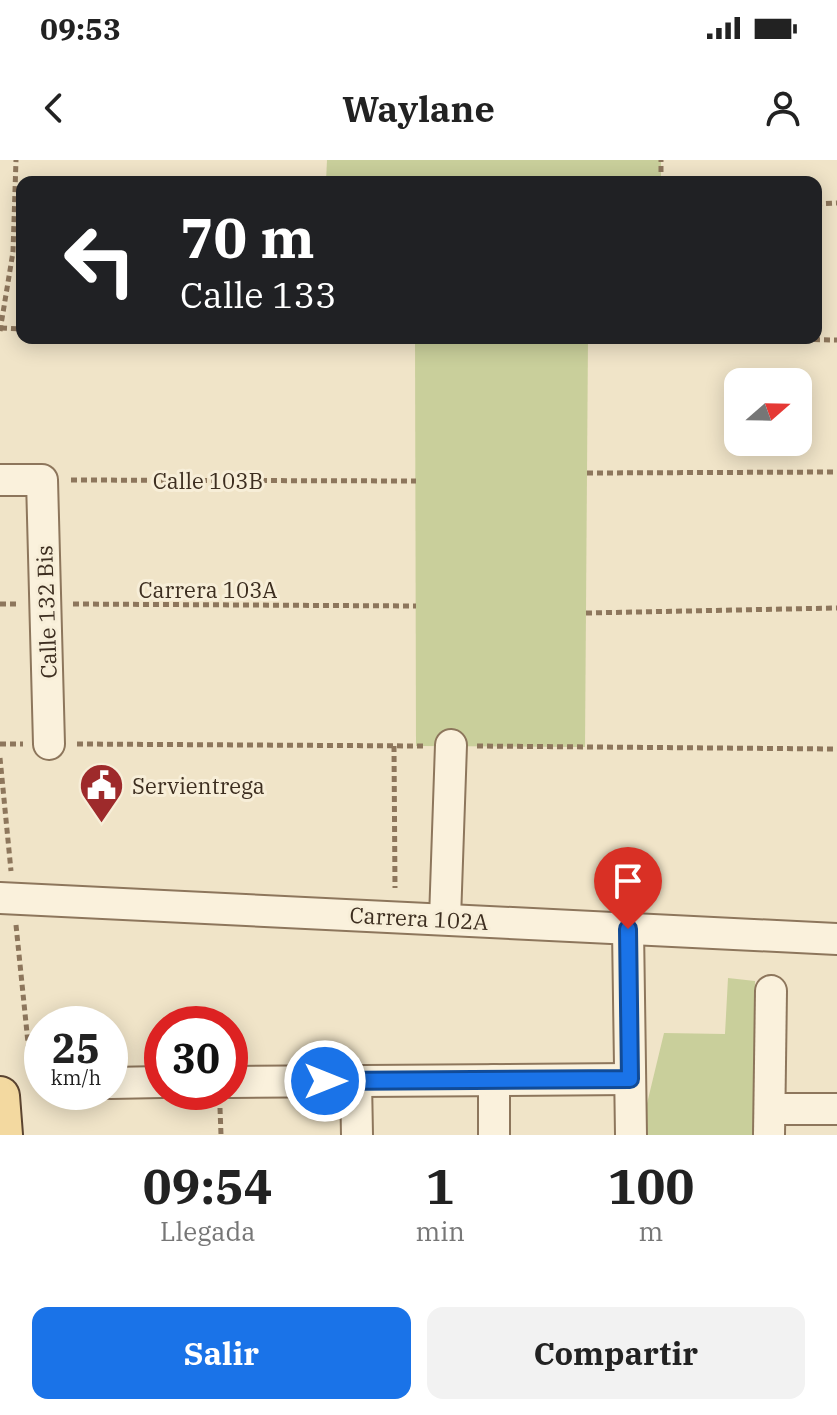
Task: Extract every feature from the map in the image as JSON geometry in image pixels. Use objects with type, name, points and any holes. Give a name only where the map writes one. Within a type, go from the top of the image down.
[{"type":"main road","points":[[3,1135],[16,1089]]},
{"type":"street","points":[[0,480],[42,480]]},
{"type":"street","name":"Calle 132 Bis","points":[[42,480],[49,744]]},
{"type":"street","points":[[445,919],[451,745]]},
{"type":"street","name":"Carrera 102A","points":[[0,898],[837,939]]},
{"type":"street","points":[[628,929],[631,1135]]},
{"type":"street","points":[[771,991],[770,1122],[837,1109]]},
{"type":"street","points":[[248,1092],[356,1081],[630,1079]]},
{"type":"street","points":[[494,1080],[494,1135]]},
{"type":"street","points":[[356,1081],[357,1135]]},
{"type":"path","points":[[0,330],[16,219]]},
{"type":"path","points":[[587,473],[837,472]]},
{"type":"path","name":"Calle 103B","points":[[42,480],[416,481]]},
{"type":"path","name":"Carrera 103A","points":[[0,604],[416,606]]},
{"type":"path","points":[[586,613],[837,608]]},
{"type":"path","points":[[394,746],[395,917]]},
{"type":"path","points":[[0,758],[6,818]]},
{"type":"path","points":[[16,1089],[20,961]]},
{"type":"path","points":[[221,1135],[223,1110]]},
{"type":"green space","points":[[327,160],[661,160],[661,176],[326,176]]},
{"type":"green space","points":[[415,344],[588,344],[585,747],[416,746]]},
{"type":"green space","points":[[728,978],[755,981],[753,1135],[645,1135],[644,1116],[664,1033],[725,1034]]},
{"type":"place","name":"Servientrega","points":[[101,824]]},
{"type":"route","points":[[325,1081],[630,1079],[628,929]]}]
